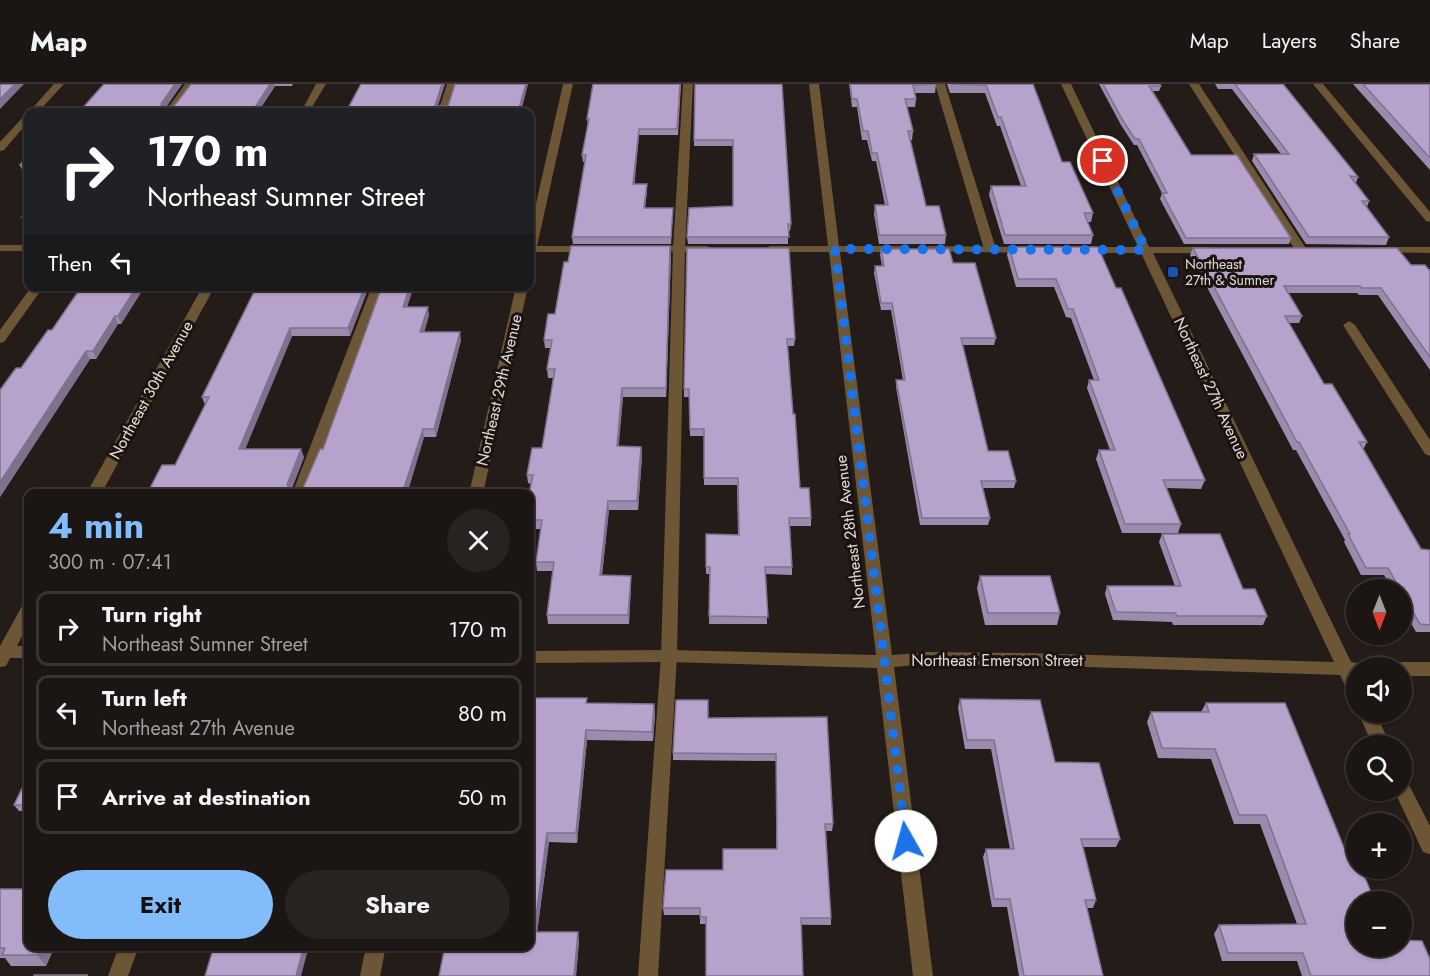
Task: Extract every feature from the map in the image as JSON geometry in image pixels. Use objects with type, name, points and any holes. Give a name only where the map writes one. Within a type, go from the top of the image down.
[{"type":"street","points":[[37,108],[59,84]]},
{"type":"street","points":[[172,108],[190,84]]},
{"type":"street","points":[[307,108],[321,84]]},
{"type":"street","points":[[443,108],[452,84]]},
{"type":"street","points":[[534,233],[568,84]]},
{"type":"street","points":[[648,976],[669,656],[679,249],[688,84]]},
{"type":"street","name":"Northeast 28th Avenue","points":[[814,84],[923,976]]},
{"type":"street","points":[[940,84],[990,249]]},
{"type":"street","name":"Northeast 27th Avenue","points":[[1066,84],[1346,659]]},
{"type":"street","points":[[1194,84],[1301,250]]},
{"type":"street","points":[[1317,84],[1430,219]]},
{"type":"street","points":[[0,148],[24,121]]},
{"type":"street","points":[[0,248],[24,248]]},
{"type":"street","points":[[534,250],[599,249]]},
{"type":"street","points":[[633,249],[715,249]]},
{"type":"street","points":[[763,249],[1038,250]]},
{"type":"street","points":[[1061,250],[1220,250]]},
{"type":"street","points":[[1371,250],[1430,250]]},
{"type":"street","points":[[0,339],[34,291]]},
{"type":"street","name":"Northeast 30th Avenue","points":[[96,489],[206,291]]},
{"type":"street","points":[[301,489],[376,291]]},
{"type":"street","name":"Northeast 29th Avenue","points":[[477,489],[521,291]]},
{"type":"street","points":[[1349,325],[1430,451]]},
{"type":"street","points":[[2,655],[24,617]]},
{"type":"street","points":[[2,655],[24,652]]},
{"type":"street","name":"Northeast Emerson Street","points":[[534,657],[669,656],[883,662],[927,658],[1023,659],[1346,669]]},
{"type":"street","points":[[1412,669],[1430,669]]},
{"type":"street","points":[[1408,801],[1430,846]]},
{"type":"street","points":[[118,976],[127,951]]},
{"type":"street","points":[[370,976],[375,951]]},
{"type":"building","points":[[0,84],[15,84],[0,99]]},
{"type":"building","points":[[104,84],[175,84],[161,107],[174,106],[191,84],[270,84],[255,108],[83,108]]},
{"type":"building","points":[[361,84],[442,84],[435,106],[448,106],[455,84],[526,84],[519,108],[348,108]]},
{"type":"building","points":[[593,84],[680,84],[677,129],[639,129],[633,184],[647,184],[644,208],[673,208],[671,237],[572,237],[586,155],[582,155]]},
{"type":"building","points":[[695,84],[782,84],[791,224],[788,224],[789,237],[687,237],[689,208],[733,206],[733,140],[694,140]]},
{"type":"building","points":[[850,84],[936,84],[913,85],[916,99],[905,99],[913,131],[908,131],[926,206],[939,206],[946,235],[879,235],[875,205],[888,205],[877,153],[872,153],[868,131],[863,131],[857,99],[852,99]]},
{"type":"building","points":[[951,84],[1033,84],[1062,162],[1070,162],[1093,213],[1084,213],[1093,235],[1005,235],[991,186],[1026,186],[1001,117],[998,117],[986,85]]},
{"type":"building","points":[[1103,84],[1160,84],[1161,86],[1149,86],[1191,155],[1237,155],[1291,238],[1186,238],[1162,193],[1167,193],[1139,139],[1135,139]]},
{"type":"building","points":[[1235,84],[1283,84],[1358,177],[1350,176],[1369,201],[1362,201],[1389,237],[1309,237],[1254,154],[1289,154]]},
{"type":"building","points":[[1363,84],[1430,84],[1430,158]]},
{"type":"building","points":[[571,246],[670,246],[666,388],[622,388],[617,446],[641,447],[637,501],[608,501],[600,575],[631,576],[628,615],[547,615],[554,562],[536,562],[542,520],[534,520],[534,489],[530,489],[533,475],[527,475],[532,448],[542,448],[555,369],[547,369],[552,340],[544,340],[548,314],[555,314],[564,262],[568,262]]},
{"type":"building","points":[[1009,247],[1098,247],[1116,288],[1121,288],[1205,480],[1163,480],[1181,524],[1125,524],[1099,450],[1115,450],[1089,380],[1099,380],[1073,309],[1068,309],[1056,279],[1018,279]]},
{"type":"building","points":[[687,248],[789,248],[795,339],[787,339],[793,414],[795,414],[800,488],[809,488],[811,518],[789,518],[792,567],[765,567],[768,617],[709,616],[710,567],[706,567],[706,534],[739,535],[738,478],[704,478],[704,429],[690,429],[689,389],[684,389]]},
{"type":"building","points":[[1193,248],[1397,248],[1411,265],[1425,265],[1430,271],[1430,357],[1381,288],[1284,286],[1302,316],[1285,316],[1324,384],[1332,384],[1367,442],[1359,442],[1421,549],[1430,550],[1430,625],[1420,624],[1412,610],[1412,579],[1394,579],[1388,568],[1366,568],[1348,534],[1350,534],[1297,442]]},
{"type":"building","points":[[881,249],[949,249],[953,263],[975,263],[996,338],[961,338],[988,451],[1008,451],[1016,481],[981,481],[990,518],[922,518],[896,380],[905,380],[892,303],[881,303],[875,266],[884,266]]},
{"type":"building","points":[[79,291],[134,291],[93,351],[86,351],[0,482],[0,390],[16,368],[21,368],[48,330],[52,330]]},
{"type":"building","points":[[255,291],[363,291],[348,328],[290,328],[239,449],[301,449],[287,485],[289,488],[303,488],[320,449],[323,449],[380,291],[408,291],[403,307],[428,307],[420,332],[460,332],[434,429],[423,429],[404,489],[150,489],[162,465],[175,465],[209,397],[202,397]]},
{"type":"building","points":[[1162,534],[1220,534],[1243,589],[1255,589],[1267,616],[1177,616],[1175,613],[1116,612],[1107,586],[1181,586]]},
{"type":"building","points":[[980,576],[1050,576],[1060,613],[988,613]]},
{"type":"building","points":[[534,698],[587,698],[586,703],[654,704],[652,732],[586,730],[576,833],[547,833],[534,932]]},
{"type":"building","points":[[960,699],[1040,700],[1055,762],[1099,763],[1120,839],[1081,839],[1096,900],[1085,900],[1103,976],[1024,976],[1010,899],[994,899],[986,849],[1014,849],[994,740],[967,740]]},
{"type":"building","points":[[676,700],[708,700],[708,718],[827,717],[833,824],[825,824],[831,918],[801,918],[803,976],[706,976],[706,917],[700,917],[700,908],[663,908],[666,870],[723,870],[723,849],[777,849],[776,754],[673,753]]},
{"type":"building","points":[[1206,703],[1285,703],[1346,850],[1346,879],[1366,879],[1370,891],[1346,891],[1346,957],[1412,957],[1412,941],[1422,941],[1430,959],[1430,976],[1311,976],[1303,953],[1228,953],[1219,925],[1306,924],[1266,815],[1239,815],[1215,749],[1162,748],[1151,712],[1209,712]]},
{"type":"building","points":[[24,784],[24,805],[14,805]]},
{"type":"building","points":[[0,889],[24,889],[24,951],[39,951],[37,955],[2,955],[5,948],[0,948]]},
{"type":"building","points":[[534,932],[578,932],[574,976],[439,976],[444,951],[534,951]]},
{"type":"building","points":[[212,951],[303,951],[296,976],[205,976]]},
{"type":"building","points":[[87,975],[87,976],[34,976]]},
{"type":"place","name":"Northeast 27th & Sumner","points":[[1173,272]]},
{"type":"route","points":[[906,841],[835,249],[1146,250],[1103,161]]}]
